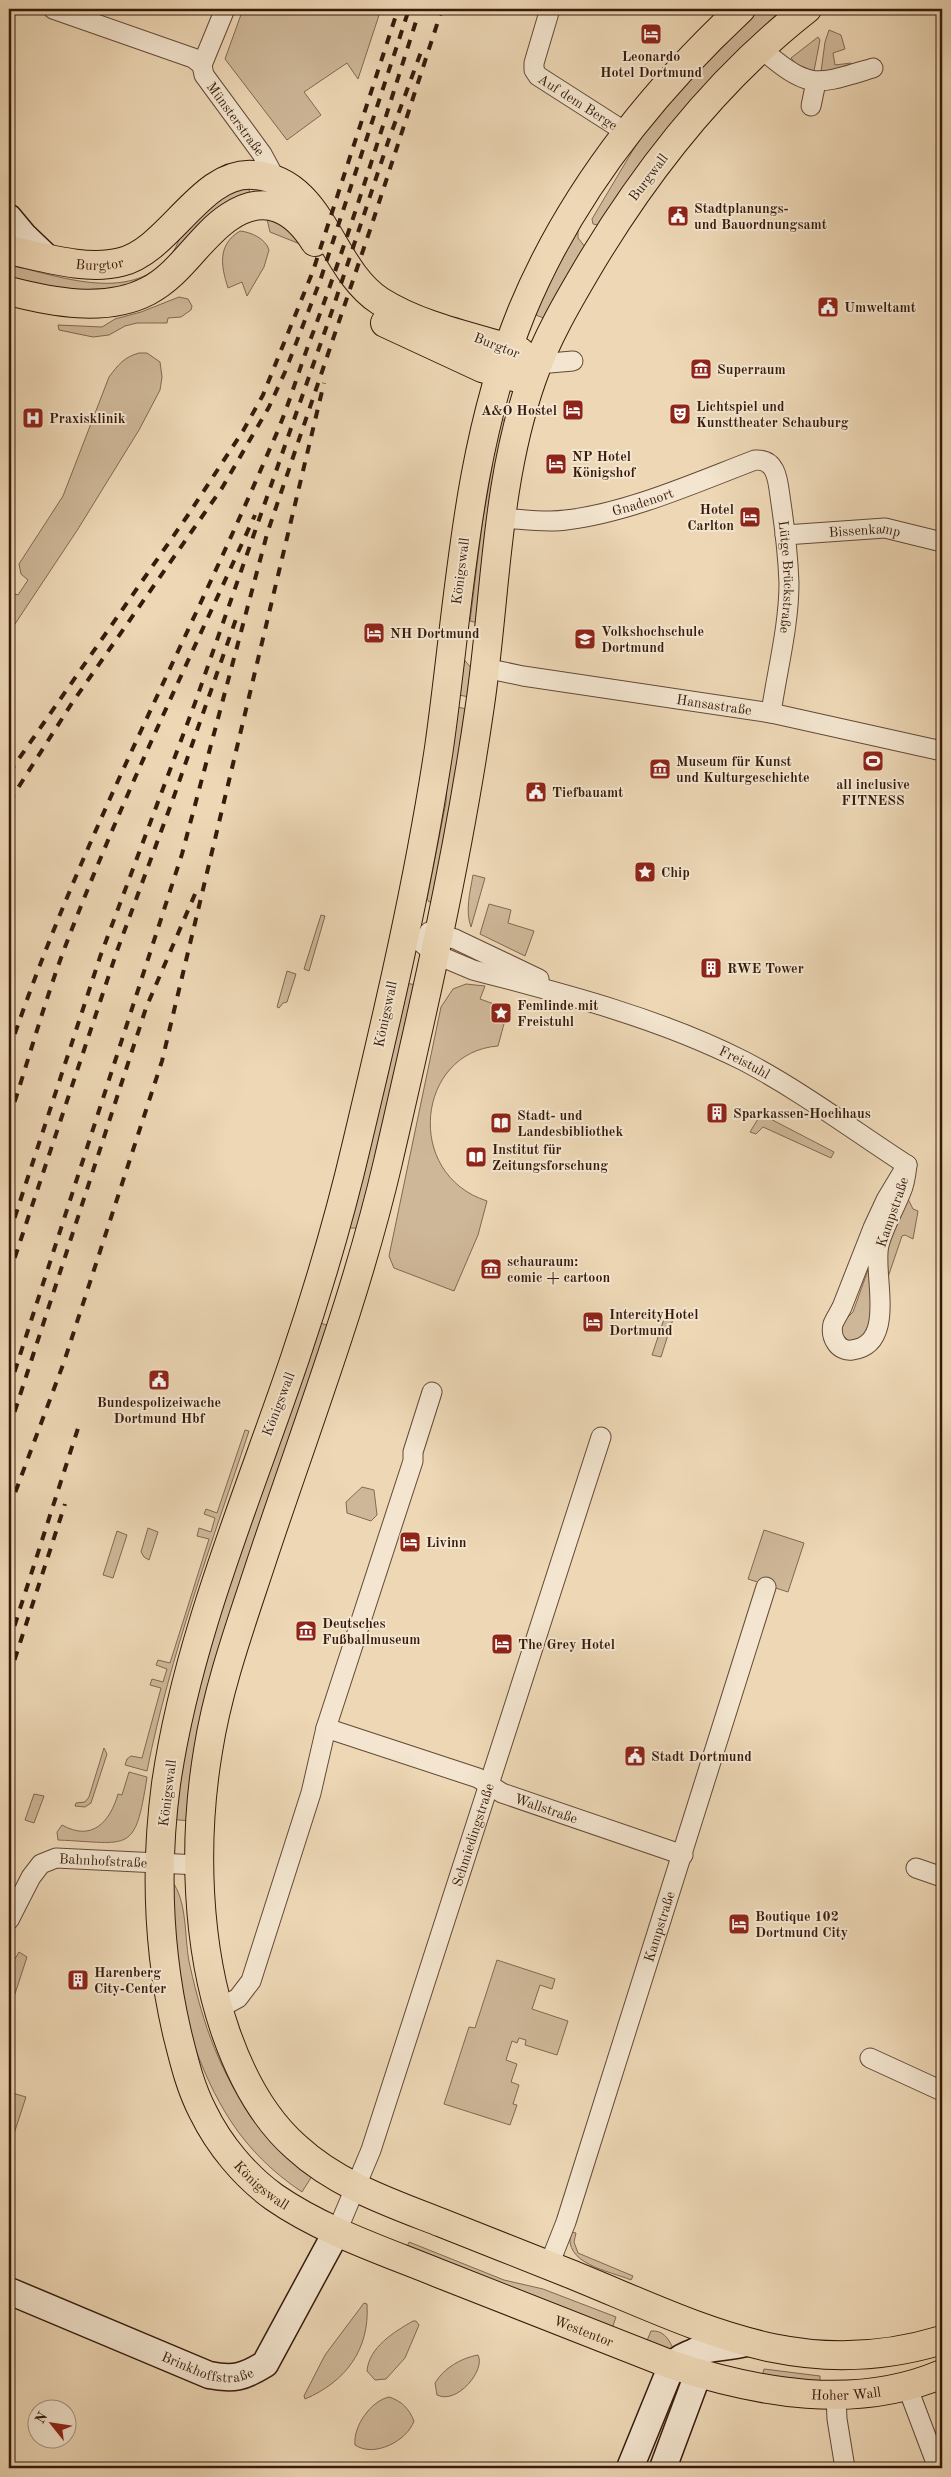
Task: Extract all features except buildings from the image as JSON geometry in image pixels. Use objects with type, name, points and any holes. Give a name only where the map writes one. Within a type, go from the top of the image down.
[{"type":"main road","points":[[510,348],[520,317],[559,234],[627,133],[672,77],[741,9]]},
{"type":"main road","name":"Burgwall","points":[[536,370],[571,292],[636,193],[682,132],[760,48],[807,9]]},
{"type":"main road","name":"Burgtor","points":[[9,250],[48,258],[99,264],[120,263],[149,250],[202,197],[225,181],[251,175],[276,180],[296,191],[306,200],[355,279],[381,301],[430,323],[519,351],[536,370],[528,379],[500,374],[386,324],[363,309],[346,290],[300,221],[289,212],[272,206],[250,208],[229,217],[186,261],[146,292],[102,303],[66,302],[12,294]]},
{"type":"main road","points":[[581,201],[582,220],[590,236],[597,239],[609,233]]},
{"type":"main road","name":"Königswall","points":[[495,2295],[337,2231],[289,2206],[262,2187],[222,2144],[202,2112],[189,2081],[169,1996],[161,1932],[159,1864],[167,1782],[174,1738],[193,1661],[239,1513],[294,1362],[337,1223],[404,928],[438,756],[470,502],[489,408],[510,348]]},
{"type":"main road","points":[[356,2188],[306,2156],[272,2121],[244,2077],[218,2009],[203,1919],[199,1865],[203,1789],[214,1719],[248,1603],[354,1290],[385,1174],[437,944],[468,786],[485,668],[501,518],[509,467],[536,370]]},
{"type":"main road","points":[[453,632],[468,652],[485,668]]},
{"type":"main road","name":"Westentor","points":[[356,2188],[683,2320],[749,2342],[794,2353],[843,2357],[901,2352],[942,2340]]},
{"type":"main road","name":"Westentor","points":[[495,2295],[672,2365],[697,2362],[747,2386]]},
{"type":"main road","name":"Hoher Wall","points":[[747,2386],[793,2393],[836,2403],[869,2393],[907,2386],[942,2374]]},
{"type":"street","name":"Münsterstraße","points":[[53,9],[194,58],[202,65],[204,75],[258,149],[276,180]]},
{"type":"street","points":[[202,65],[225,9]]},
{"type":"street","name":"Auf dem Berge","points":[[550,9],[534,63],[534,70],[538,76],[627,133]]},
{"type":"street","points":[[760,48],[798,76],[816,82],[835,80],[873,68]]},
{"type":"street","points":[[810,106],[816,82]]},
{"type":"street","points":[[9,218],[24,236],[48,258]]},
{"type":"street","points":[[536,370],[573,360]]},
{"type":"street","name":"Gnadenort","points":[[501,518],[565,520],[622,507],[668,493],[755,460],[764,460],[775,469]]},
{"type":"street","name":"Lütge Brückstraße","points":[[771,713],[787,612],[789,584],[785,535],[775,469]]},
{"type":"street","name":"Bissenkamp","points":[[785,535],[885,528],[942,542]]},
{"type":"street","name":"Hansastraße","points":[[485,668],[771,713],[942,751]]},
{"type":"street","name":"Freistuhl","points":[[404,928],[437,944],[529,974],[564,994],[668,1028],[743,1061],[822,1107],[907,1166]]},
{"type":"street","name":"Kampstraße","points":[[907,1166],[902,1190],[878,1247],[876,1267],[881,1303],[876,1331],[865,1345],[851,1351],[845,1350],[834,1340],[832,1333],[833,1323],[842,1307],[886,1200],[907,1166]]},
{"type":"street","points":[[218,2009],[238,1998],[251,1981],[309,1800],[326,1728],[413,1461],[413,1452],[432,1392]]},
{"type":"street","name":"Schmiedingstraße","points":[[337,2231],[371,2150],[601,1437]]},
{"type":"street","name":"Kampstraße","points":[[549,2265],[566,2222],[766,1588]]},
{"type":"street","name":"Wallstraße","points":[[326,1728],[478,1778],[502,1793],[682,1855]]},
{"type":"street","name":"Bahnhofstraße","points":[[9,1920],[31,1877],[41,1864],[56,1858],[199,1865]]},
{"type":"street","points":[[916,1868],[942,1877]]},
{"type":"street","points":[[870,2058],[942,2091]]},
{"type":"street","name":"Brinkhoffstraße","points":[[9,2290],[209,2375],[227,2379],[247,2376],[265,2364],[337,2231]]},
{"type":"street","points":[[663,2468],[697,2362],[683,2320]]},
{"type":"street","name":"Westentor","points":[[697,2362],[720,2347],[733,2347],[749,2342]]},
{"type":"street","points":[[630,2468],[672,2365]]},
{"type":"street","points":[[907,2386],[938,2468]]},
{"type":"street","points":[[836,2403],[845,2468]]},
{"type":"shaded area","points":[[243,9],[381,9],[358,79],[347,63],[304,92],[321,115],[287,140],[225,59]]},
{"type":"shaded area","points":[[760,9],[782,9],[735,54],[601,222],[598,225],[593,224],[592,219],[633,150],[660,110]]},
{"type":"shaded area","points":[[829,30],[841,35],[845,49],[833,53],[835,65],[851,63],[852,65],[833,71],[821,72],[825,42]]},
{"type":"shaded area","points":[[818,37],[820,40],[814,71],[796,64],[791,58]]},
{"type":"shaded area","points":[[248,186],[250,194],[173,260],[134,284],[84,294],[9,282],[9,265],[73,280],[96,283],[118,283],[138,278],[157,269],[173,252],[184,232],[210,203],[219,197]]},
{"type":"shaded area","points":[[267,219],[289,226],[300,244],[270,232]]},
{"type":"shaded area","points":[[578,226],[578,238],[586,248],[549,320],[533,314]]},
{"type":"shaded area","points":[[240,231],[258,237],[269,250],[264,267],[247,296],[242,282],[228,288],[223,264],[224,249],[227,243]]},
{"type":"shaded area","points":[[179,297],[188,299],[192,306],[191,310],[181,317],[168,318],[167,323],[137,323],[125,326],[109,335],[93,337],[59,330],[58,325],[102,327],[115,319],[141,312]]},
{"type":"shaded area","points":[[139,353],[147,353],[160,362],[162,377],[160,390],[139,430],[78,529],[9,633],[9,592],[18,595],[28,580],[21,574],[19,564],[63,496],[109,377],[122,362]]},
{"type":"shaded area","points":[[496,418],[508,421],[478,623],[470,621],[482,525],[492,466],[491,452]]},
{"type":"shaded area","points":[[461,656],[472,669],[469,697],[454,694]]},
{"type":"shaded area","points":[[452,706],[467,709],[454,795],[432,901],[429,902],[427,899],[446,802]]},
{"type":"shaded area","points":[[473,875],[485,878],[471,927],[468,908]]},
{"type":"shaded area","points":[[489,904],[511,910],[508,923],[534,931],[525,956],[480,934]]},
{"type":"shaded area","points":[[321,915],[325,916],[309,971],[304,969]]},
{"type":"shaded area","points":[[287,971],[296,974],[287,1002],[283,1003],[279,1008],[277,1007]]},
{"type":"shaded area","points":[[401,982],[416,985],[371,1186],[358,1228],[347,1228]]},
{"type":"shaded area","points":[[466,984],[485,986],[480,999],[508,1009],[498,1046],[471,1053],[450,1069],[437,1091],[431,1116],[432,1142],[442,1166],[460,1187],[487,1201],[478,1235],[454,1291],[394,1268],[389,1256],[441,1007],[453,989]]},
{"type":"shaded area","points":[[761,1114],[834,1152],[831,1158],[763,1127],[756,1134],[750,1132]]},
{"type":"shaded area","points":[[908,1199],[913,1209],[918,1211],[913,1239],[905,1235],[902,1236],[885,1286],[884,1251]]},
{"type":"shaded area","points":[[868,1270],[871,1271],[875,1305],[865,1339],[848,1342],[842,1334],[841,1324],[853,1312]]},
{"type":"shaded area","points":[[665,1316],[673,1319],[661,1357],[652,1355]]},
{"type":"shaded area","points":[[317,1322],[330,1326],[189,1821],[170,1819],[192,1693]]},
{"type":"shaded area","points":[[245,1430],[249,1431],[167,1685],[147,1771],[125,1765],[127,1759],[131,1756],[142,1758],[161,1688],[150,1685],[152,1679],[163,1682],[167,1669],[156,1665],[158,1660],[170,1663],[209,1539],[197,1536],[199,1528],[211,1532],[215,1518],[204,1514],[206,1509],[217,1513]]},
{"type":"shaded area","points":[[362,1487],[374,1490],[377,1515],[371,1521],[347,1513],[346,1502]]},
{"type":"shaded area","points":[[148,1528],[158,1532],[149,1560],[141,1552]]},
{"type":"shaded area","points":[[764,1530],[804,1543],[788,1592],[748,1579]]},
{"type":"shaded area","points":[[117,1531],[127,1535],[113,1578],[103,1575]]},
{"type":"shaded area","points":[[104,1748],[107,1754],[91,1803],[85,1807],[75,1806],[76,1803],[85,1802],[89,1797]]},
{"type":"shaded area","points":[[129,1772],[147,1777],[143,1802],[133,1832],[125,1839],[115,1842],[58,1840],[57,1832],[62,1825],[73,1830],[82,1831],[91,1830],[105,1821],[115,1804],[118,1794],[122,1795]]},
{"type":"shaded area","points":[[34,1794],[44,1796],[34,1823],[25,1820]]},
{"type":"shaded area","points":[[174,1884],[182,1903],[188,1956],[195,1987],[214,2048],[233,2086],[257,2123],[276,2144],[312,2176],[302,2192],[262,2160],[246,2142],[220,2103],[199,2059],[182,2010],[174,1976],[171,1947],[170,1885]]},
{"type":"shaded area","points":[[19,1952],[27,1957],[9,2012],[9,1969]]},
{"type":"shaded area","points":[[497,1960],[555,1979],[552,1989],[540,1985],[532,2009],[568,2021],[557,2055],[525,2045],[526,2040],[519,2038],[517,2043],[512,2041],[506,2060],[517,2064],[511,2082],[519,2085],[513,2104],[517,2105],[510,2125],[444,2104],[469,2027],[475,2028]]},
{"type":"shaded area","points":[[9,2092],[26,2097],[9,2149]]},
{"type":"shaded area","points":[[571,2232],[576,2233],[574,2242],[578,2253],[633,2276],[631,2280],[590,2265],[580,2259],[570,2243]]},
{"type":"shaded area","points":[[409,2242],[504,2280],[543,2289],[616,2317],[612,2329],[407,2247]]},
{"type":"shaded area","points":[[364,2303],[367,2304],[367,2321],[364,2336],[352,2362],[343,2374],[332,2383],[305,2399],[304,2396],[325,2355]]},
{"type":"shaded area","points":[[416,2321],[419,2325],[405,2358],[386,2379],[375,2380],[367,2371],[372,2355],[391,2335]]},
{"type":"shaded area","points":[[651,2331],[665,2335],[673,2348],[671,2351],[646,2343]]},
{"type":"shaded area","points":[[478,2355],[478,2369],[474,2377],[461,2391],[445,2397],[437,2395],[435,2383],[448,2368],[459,2361]]},
{"type":"shaded area","points":[[764,2369],[820,2376],[820,2383],[762,2376]]},
{"type":"shaded area","points":[[389,2397],[401,2403],[410,2413],[414,2421],[410,2428],[397,2441],[380,2448],[371,2450],[355,2445],[357,2430],[364,2415],[382,2399]]},
{"type":"railway","points":[[9,773],[188,515],[243,431],[263,395],[313,271],[398,9]]},
{"type":"railway","points":[[9,802],[72,703],[222,488],[269,407],[285,372],[320,281],[409,9]]},
{"type":"railway","points":[[9,1051],[67,897],[281,422],[352,220],[420,9]]},
{"type":"railway","points":[[9,1389],[182,854],[267,534],[371,227],[442,9]]},
{"type":"railway","points":[[9,1235],[100,957],[195,703],[333,308],[389,139],[421,52]]},
{"type":"railway","points":[[9,1509],[64,1362],[162,1061],[324,383]]},
{"type":"railway","points":[[9,1119],[57,968],[87,892],[157,729],[255,515]]},
{"type":"railway","points":[[9,1275],[117,951],[236,619]]},
{"type":"railway","points":[[9,1429],[146,1008],[195,894]]},
{"type":"railway","points":[[9,1643],[80,1422]]},
{"type":"railway","points":[[9,1677],[65,1504]]},
{"type":"place","name":"Leonardo Hotel Dortmund","points":[[651,34]]},
{"type":"place","name":"Stadtplanungs- und Bauordnungsamt","points":[[678,216]]},
{"type":"place","name":"Umweltamt","points":[[828,307]]},
{"type":"place","name":"Superraum","points":[[701,369]]},
{"type":"place","name":"A&O Hostel","points":[[573,410]]},
{"type":"place","name":"Lichtspiel und Kunsttheater Schauburg","points":[[680,414]]},
{"type":"place","name":"Praxisklinik","points":[[33,418]]},
{"type":"place","name":"NP Hotel Königshof","points":[[556,464]]},
{"type":"place","name":"Hotel Carlton","points":[[750,517]]},
{"type":"place","name":"NH Dortmund","points":[[374,633]]},
{"type":"place","name":"Volkshochschule Dortmund","points":[[585,639]]},
{"type":"place","name":"all inclusive FITNESS","points":[[873,761]]},
{"type":"place","name":"Museum für Kunst und Kulturgeschichte","points":[[660,769]]},
{"type":"place","name":"Tiefbauamt","points":[[536,792]]},
{"type":"place","name":"Chip","points":[[645,872]]},
{"type":"place","name":"RWE Tower","points":[[711,968]]},
{"type":"place","name":"Femlinde mit Freistuhl","points":[[501,1013]]},
{"type":"place","name":"Sparkassen-Hochhaus","points":[[717,1113]]},
{"type":"place","name":"Stadt- und Landesbibliothek","points":[[501,1123]]},
{"type":"place","name":"Institut für Zeitungsforschung","points":[[476,1157]]},
{"type":"place","name":"schauraum: comic + cartoon","points":[[491,1269]]},
{"type":"place","name":"IntercityHotel Dortmund","points":[[593,1322]]},
{"type":"place","name":"Bundespolizeiwache Dortmund Hbf","points":[[159,1380]]},
{"type":"place","name":"Livinn","points":[[410,1542]]},
{"type":"place","name":"Deutsches Fußballmuseum","points":[[306,1631]]},
{"type":"place","name":"The Grey Hotel","points":[[502,1644]]},
{"type":"place","name":"Stadt Dortmund","points":[[635,1756]]},
{"type":"place","name":"Boutique 102 Dortmund City","points":[[739,1924]]},
{"type":"place","name":"Harenberg City-Center","points":[[78,1980]]}]
